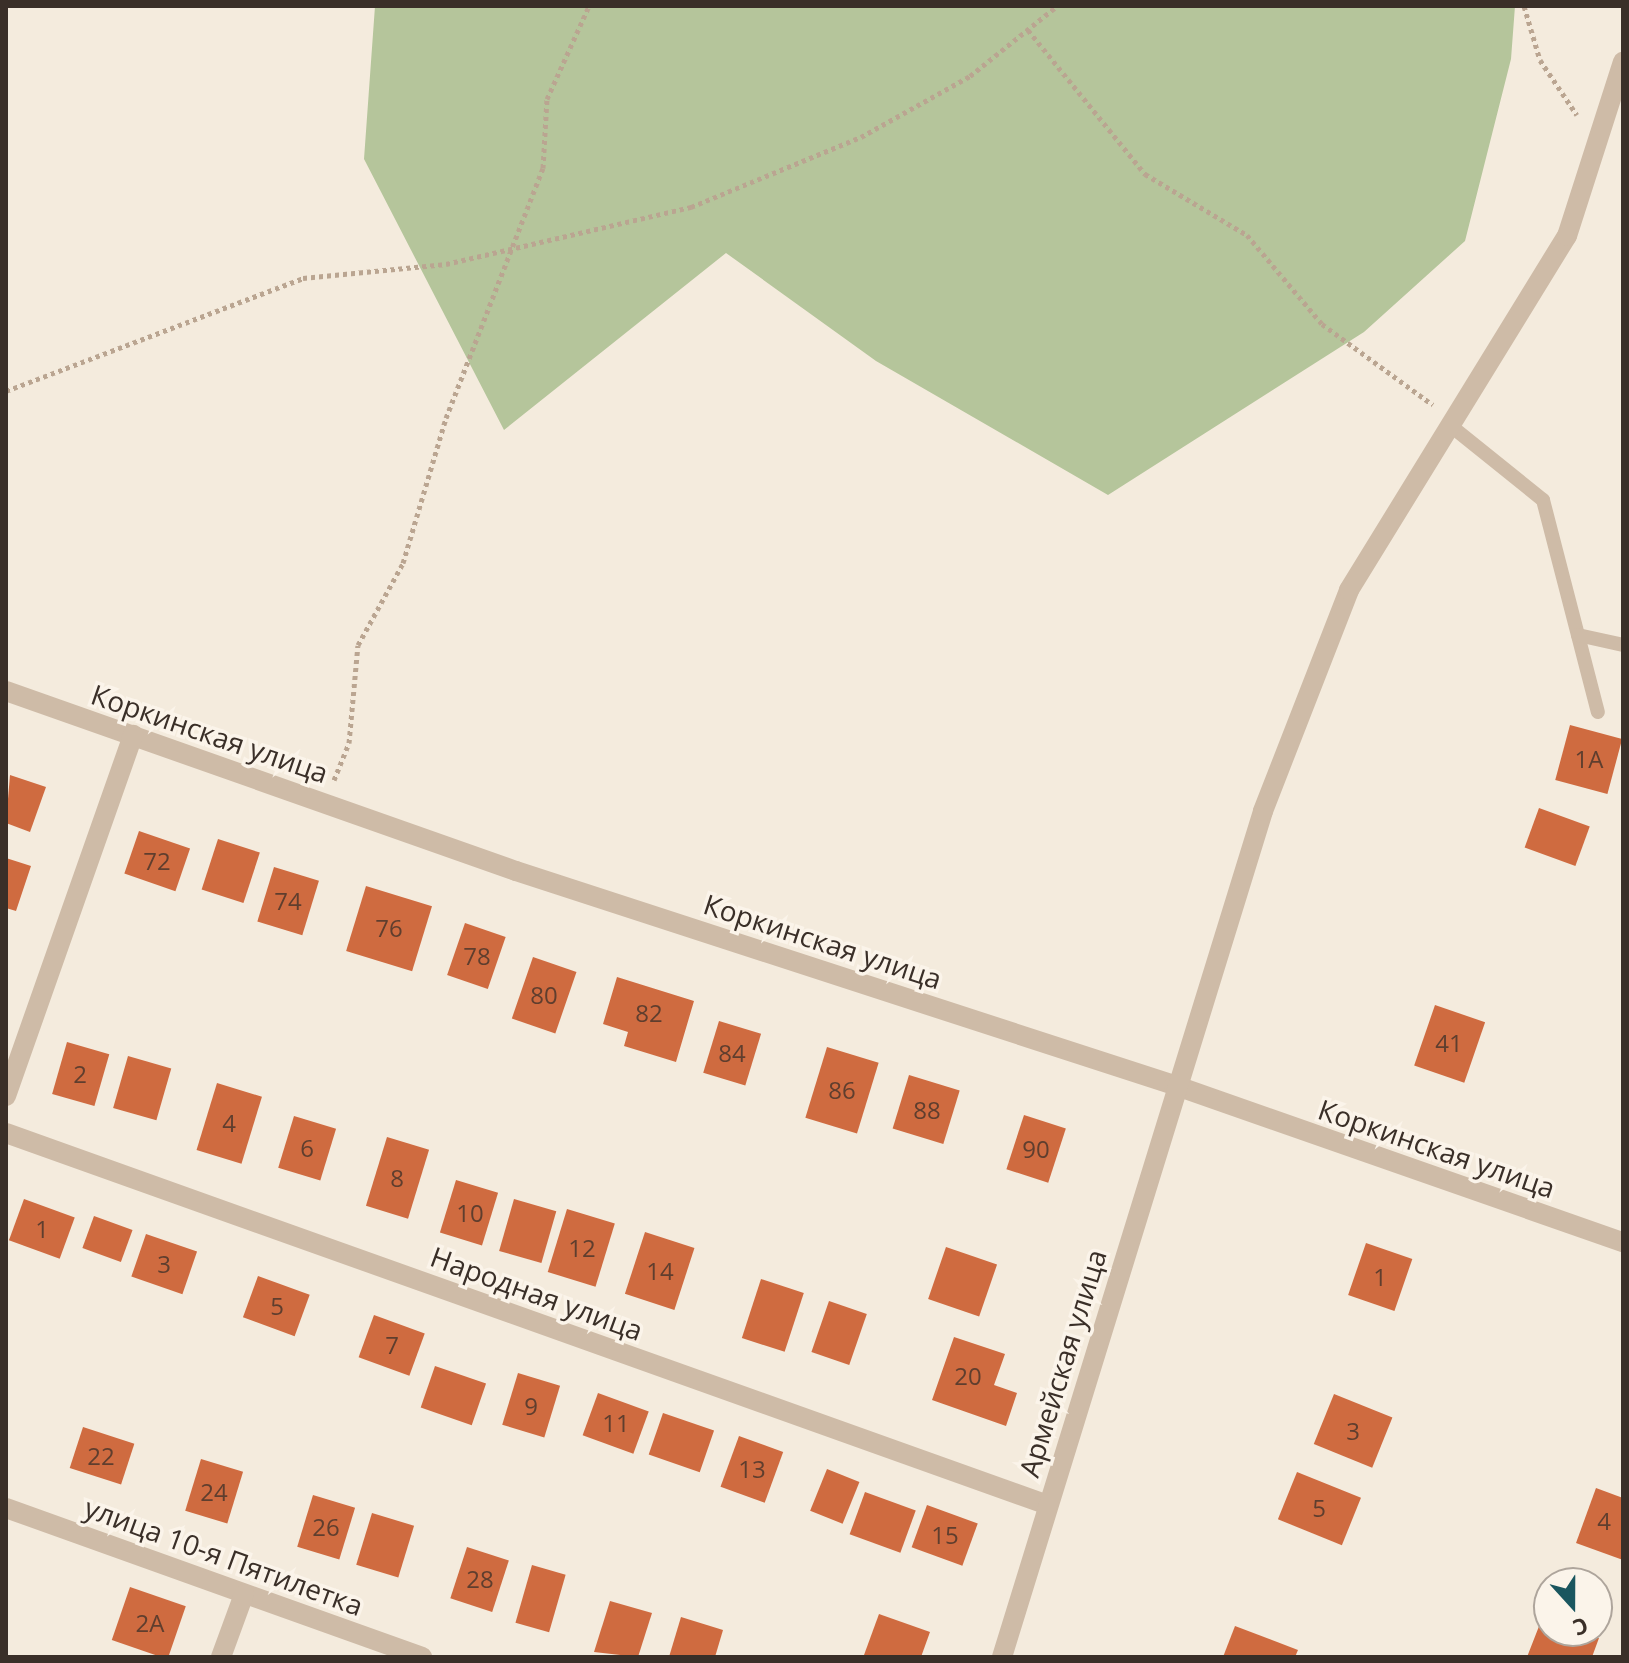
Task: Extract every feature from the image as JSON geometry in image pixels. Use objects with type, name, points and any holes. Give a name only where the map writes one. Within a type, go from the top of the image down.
[{"type":"street","name":"Армейская улица","points":[[1002,1657],[1174,1085],[1263,811],[1349,590],[1567,236],[1623,62]]},
{"type":"street","name":"Коркинская улица","points":[[6,691],[324,803],[1174,1085],[1623,1242]]},
{"type":"street","points":[[6,1096],[133,735]]},
{"type":"street","name":"Народная улица","points":[[6,1133],[1048,1505]]},
{"type":"street","name":"улица 10-я Пятилетка","points":[[6,1508],[422,1657]]},
{"type":"street","points":[[221,1657],[244,1594]]},
{"type":"lane","points":[[1452,423],[1543,500],[1598,712]]},
{"type":"lane","points":[[1578,635],[1623,645]]},
{"type":"path","points":[[324,803],[349,743],[358,645],[403,563],[441,432],[511,244],[543,168],[547,99],[589,6]]},
{"type":"path","points":[[6,391],[303,278],[446,264],[511,244],[691,207],[861,137],[970,76],[1057,6]]},
{"type":"path","points":[[1524,6],[1540,60],[1580,119],[1602,128]]},
{"type":"path","points":[[1028,30],[1145,174],[1247,235],[1322,324],[1452,423]]},
{"type":"green space","points":[[375,6],[1515,6],[1511,59],[1465,241],[1364,332],[1108,495],[876,361],[726,253],[504,430],[364,159]]},
{"type":"building","points":[[1570,725],[1622,739],[1607,794],[1555,780]]},
{"type":"building","points":[[10,775],[46,787],[30,832],[6,823]]},
{"type":"building","points":[[1539,808],[1590,826],[1575,866],[1525,847]]},
{"type":"building","points":[[139,831],[190,849],[175,891],[124,874]]},
{"type":"building","points":[[218,839],[260,853],[243,903],[202,889]]},
{"type":"building","points":[[6,858],[31,866],[16,911],[6,908]]},
{"type":"building","points":[[274,867],[319,881],[302,935],[257,922]]},
{"type":"building","points":[[366,886],[432,906],[412,971],[346,951]]},
{"type":"building","points":[[465,923],[506,937],[488,989],[447,975]]},
{"type":"building","points":[[533,957],[576,972],[555,1033],[512,1018]]},
{"type":"building","points":[[617,977],[694,1001],[676,1062],[624,1046],[628,1032],[603,1024]]},
{"type":"building","points":[[1435,1005],[1485,1022],[1464,1083],[1414,1066]]},
{"type":"building","points":[[719,1021],[761,1034],[745,1086],[703,1073]]},
{"type":"building","points":[[67,1042],[109,1054],[94,1106],[52,1094]]},
{"type":"building","points":[[827,1047],[879,1063],[857,1134],[805,1118]]},
{"type":"building","points":[[128,1056],[171,1068],[156,1120],[113,1108]]},
{"type":"building","points":[[909,1075],[960,1090],[943,1144],[893,1129]]},
{"type":"building","points":[[217,1083],[262,1097],[241,1164],[197,1150]]},
{"type":"building","points":[[1024,1115],[1066,1129],[1048,1183],[1006,1169]]},
{"type":"building","points":[[294,1116],[336,1129],[320,1181],[278,1168]]},
{"type":"building","points":[[387,1137],[429,1150],[408,1219],[366,1206]]},
{"type":"building","points":[[456,1180],[498,1193],[482,1245],[440,1233]]},
{"type":"building","points":[[24,1199],[75,1217],[60,1259],[9,1240]]},
{"type":"building","points":[[514,1199],[556,1211],[541,1263],[499,1251]]},
{"type":"building","points":[[567,1209],[615,1224],[596,1287],[548,1272]]},
{"type":"building","points":[[94,1216],[133,1230],[121,1262],[82,1248]]},
{"type":"building","points":[[645,1232],[694,1248],[674,1310],[625,1294]]},
{"type":"building","points":[[146,1234],[197,1252],[182,1294],[131,1277]]},
{"type":"building","points":[[1366,1243],[1412,1259],[1394,1311],[1348,1295]]},
{"type":"building","points":[[946,1247],[997,1265],[979,1317],[928,1299]]},
{"type":"building","points":[[258,1276],[310,1295],[295,1336],[243,1317]]},
{"type":"building","points":[[761,1279],[804,1293],[785,1352],[742,1338]]},
{"type":"building","points":[[829,1301],[867,1314],[849,1365],[811,1352]]},
{"type":"building","points":[[374,1315],[425,1333],[409,1376],[359,1357]]},
{"type":"building","points":[[954,1337],[1005,1354],[994,1385],[1017,1393],[1006,1426],[932,1400]]},
{"type":"building","points":[[435,1366],[486,1384],[472,1425],[421,1408]]},
{"type":"building","points":[[518,1373],[560,1386],[544,1438],[502,1425]]},
{"type":"building","points":[[598,1393],[649,1411],[633,1454],[583,1435]]},
{"type":"building","points":[[1334,1394],[1392,1418],[1372,1468],[1314,1444]]},
{"type":"building","points":[[663,1413],[714,1431],[700,1472],[649,1455]]},
{"type":"building","points":[[83,1427],[134,1444],[121,1485],[70,1468]]},
{"type":"building","points":[[739,1436],[783,1452],[765,1503],[721,1487]]},
{"type":"building","points":[[201,1459],[243,1472],[227,1524],[185,1511]]},
{"type":"building","points":[[827,1469],[859,1482],[843,1524],[810,1511]]},
{"type":"building","points":[[1297,1472],[1361,1498],[1342,1545],[1278,1519]]},
{"type":"building","points":[[1596,1488],[1623,1498],[1623,1560],[1576,1543]]},
{"type":"building","points":[[865,1492],[916,1510],[900,1553],[850,1534]]},
{"type":"building","points":[[313,1495],[355,1508],[339,1560],[297,1547]]},
{"type":"building","points":[[927,1505],[978,1523],[962,1566],[912,1547]]},
{"type":"building","points":[[372,1513],[414,1526],[398,1578],[356,1565]]},
{"type":"building","points":[[467,1547],[509,1561],[492,1612],[450,1598]]},
{"type":"building","points":[[532,1565],[566,1575],[549,1632],[515,1623]]},
{"type":"building","points":[[130,1587],[186,1606],[168,1657],[112,1640]]},
{"type":"building","points":[[610,1601],[652,1613],[638,1657],[594,1652]]},
{"type":"building","points":[[879,1614],[930,1632],[921,1657],[864,1655]]},
{"type":"building","points":[[681,1617],[723,1630],[715,1657],[669,1657]]},
{"type":"building","points":[[1235,1626],[1298,1650],[1295,1657],[1223,1657]]},
{"type":"building","points":[[1533,1642],[1533,1647],[1596,1647],[1592,1657],[1527,1657]]}]
